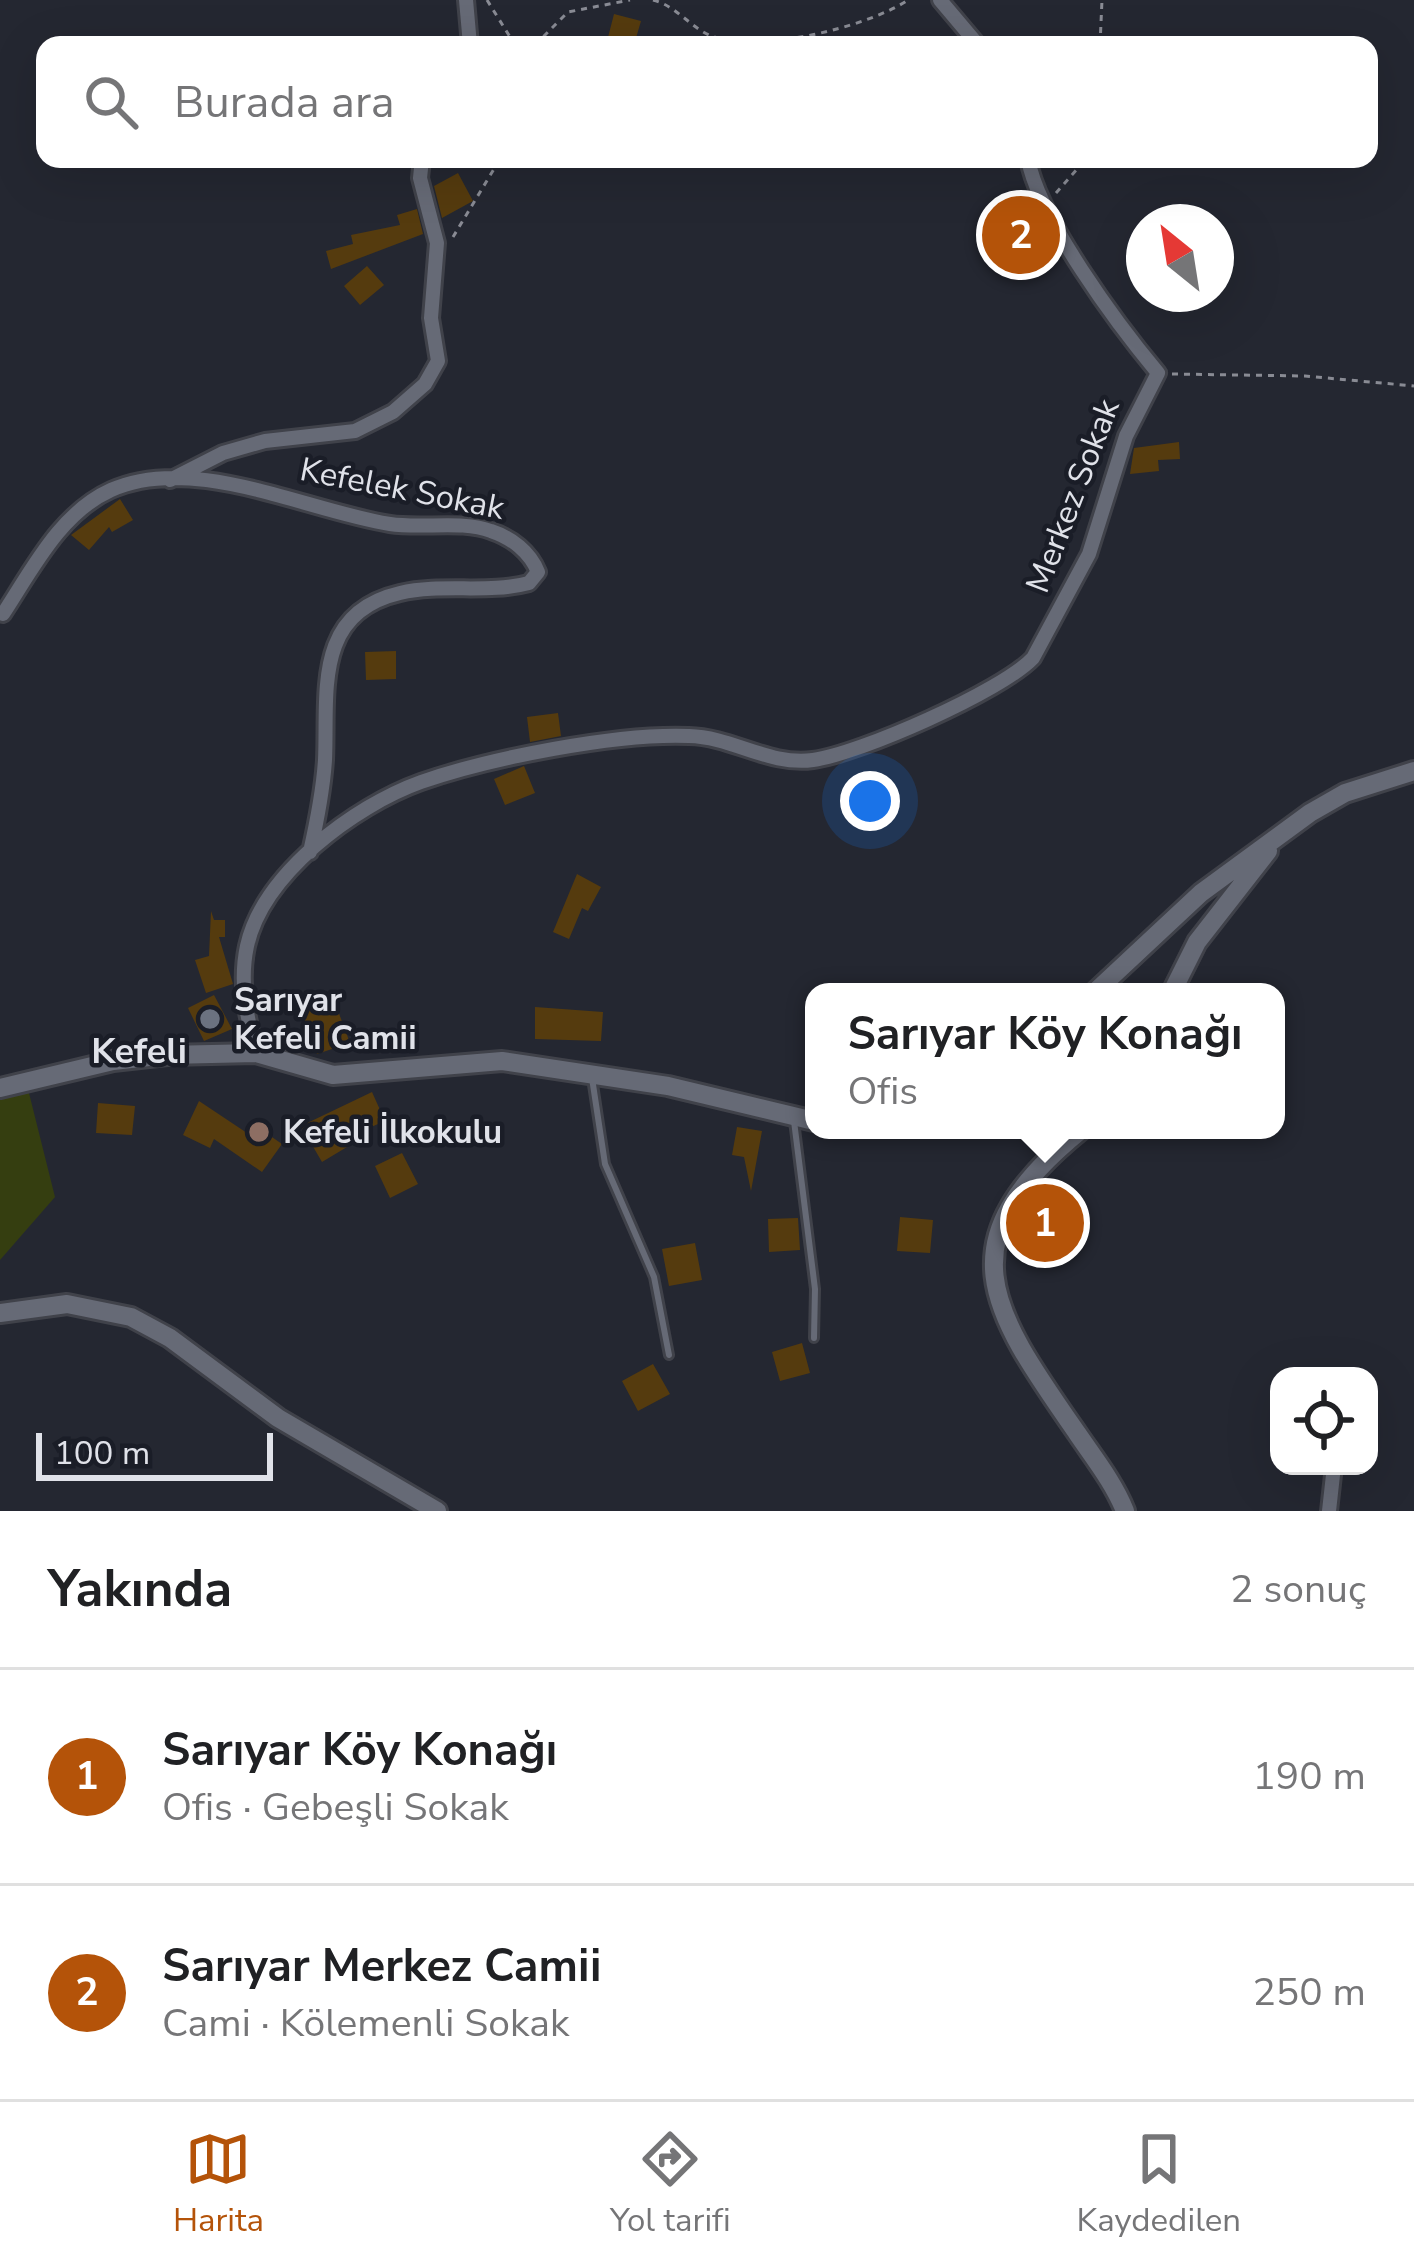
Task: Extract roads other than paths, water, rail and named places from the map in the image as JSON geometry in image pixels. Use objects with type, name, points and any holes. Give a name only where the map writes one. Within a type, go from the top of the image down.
[{"type":"street","points":[[466,0],[469,36]]},
{"type":"street","points":[[940,0],[970,36]]},
{"type":"street","points":[[168,482],[211,458],[265,441],[355,431],[408,400],[438,361],[431,318],[435,263],[423,168]]},
{"type":"street","name":"Merkez Sokak","points":[[1020,672],[1073,590],[1126,436],[1158,373],[1112,313],[1046,203],[1032,168]]},
{"type":"street","name":"Kefelek Sokak","points":[[3,614],[53,539],[93,500],[113,489],[168,482],[235,484],[393,525],[492,531],[517,544],[538,572],[519,585],[419,590],[362,609],[327,661],[323,781],[310,852]]},
{"type":"street","name":"Kefelek Sokak","points":[[256,1053],[242,978],[248,941],[260,913],[310,852],[390,796],[457,773],[652,736],[729,742],[780,761],[818,760],[968,702],[1020,672]]},
{"type":"street","points":[[1104,983],[1162,926],[1345,793],[1414,771]]},
{"type":"street","points":[[1177,983],[1197,943],[1274,842]]},
{"type":"street","points":[[5,1083],[113,1061],[256,1053],[333,1075],[471,1061],[668,1085],[804,1120]]},
{"type":"street","points":[[1069,1139],[1046,1156],[1010,1198],[996,1239],[994,1266],[1002,1311],[1015,1340],[1125,1511]]},
{"type":"street","points":[[0,1313],[67,1304],[131,1316],[170,1338],[278,1418],[437,1511]]},
{"type":"street","points":[[1329,1511],[1333,1475]]},
{"type":"lane","points":[[592,1074],[605,1164],[654,1277],[669,1355]]},
{"type":"lane","points":[[805,1139],[814,1338]]},
{"type":"place","name":"Sarıyar Merkez Camii","points":[[1021,235]]},
{"type":"place","name":"Sarıyar Kefeli Camii","points":[[210,1019]]},
{"type":"place","name":"Kefeli İlkokulu","points":[[259,1132]]},
{"type":"place","name":"Sarıyar Köy Konağı","points":[[1045,1223]]},
{"type":"district","name":"Kefeli","points":[[139,1051]]}]
